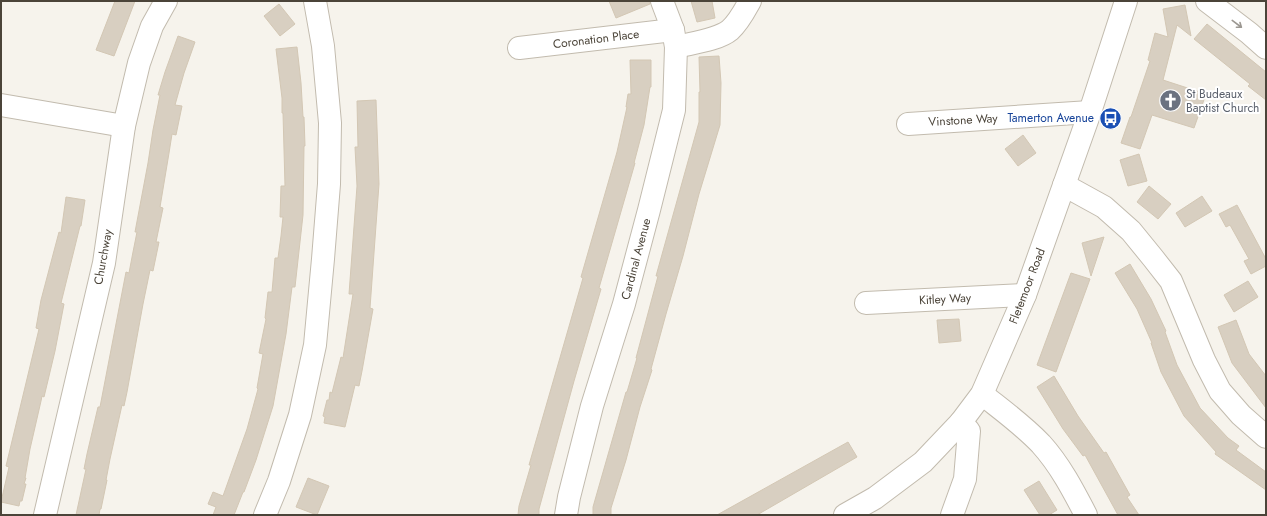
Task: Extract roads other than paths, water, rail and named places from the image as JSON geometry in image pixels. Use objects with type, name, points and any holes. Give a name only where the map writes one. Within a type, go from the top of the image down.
[{"type":"street","name":"Churchway","points":[[45,515],[104,263],[124,126],[139,63],[152,26],[166,1]]},
{"type":"street","points":[[266,515],[279,481],[300,415],[315,345],[329,184],[330,123],[323,46],[315,1]]},
{"type":"street","name":"Cardinal Avenue","points":[[566,515],[569,497],[592,406],[624,304],[674,110],[675,38],[662,1]]},
{"type":"street","name":"Coronation Place","points":[[519,48],[720,35],[731,29],[742,15],[750,1]]},
{"type":"street","name":"Fletemoor Road","points":[[845,515],[874,498],[923,462],[961,422],[982,394],[1025,295],[1090,112],[1126,1]]},
{"type":"street","points":[[1207,1],[1249,32],[1266,48]]},
{"type":"street","points":[[1,105],[124,126]]},
{"type":"street","name":"Vinstone Way","points":[[908,124],[1090,112]]},
{"type":"street","points":[[1064,185],[1104,207],[1131,231],[1153,258],[1177,293],[1204,360],[1220,391],[1242,415],[1266,437]]},
{"type":"street","name":"Kitley Way","points":[[866,303],[1025,295]]},
{"type":"street","points":[[982,394],[1013,419],[1041,445],[1066,477],[1086,515]]},
{"type":"street","points":[[952,515],[965,479],[968,457],[969,430],[961,422]]},
{"type":"place","name":"St Budeaux Baptist Church","points":[[1170,101]]},
{"type":"place","name":"Tamerton Avenue","points":[[1110,118]]}]
